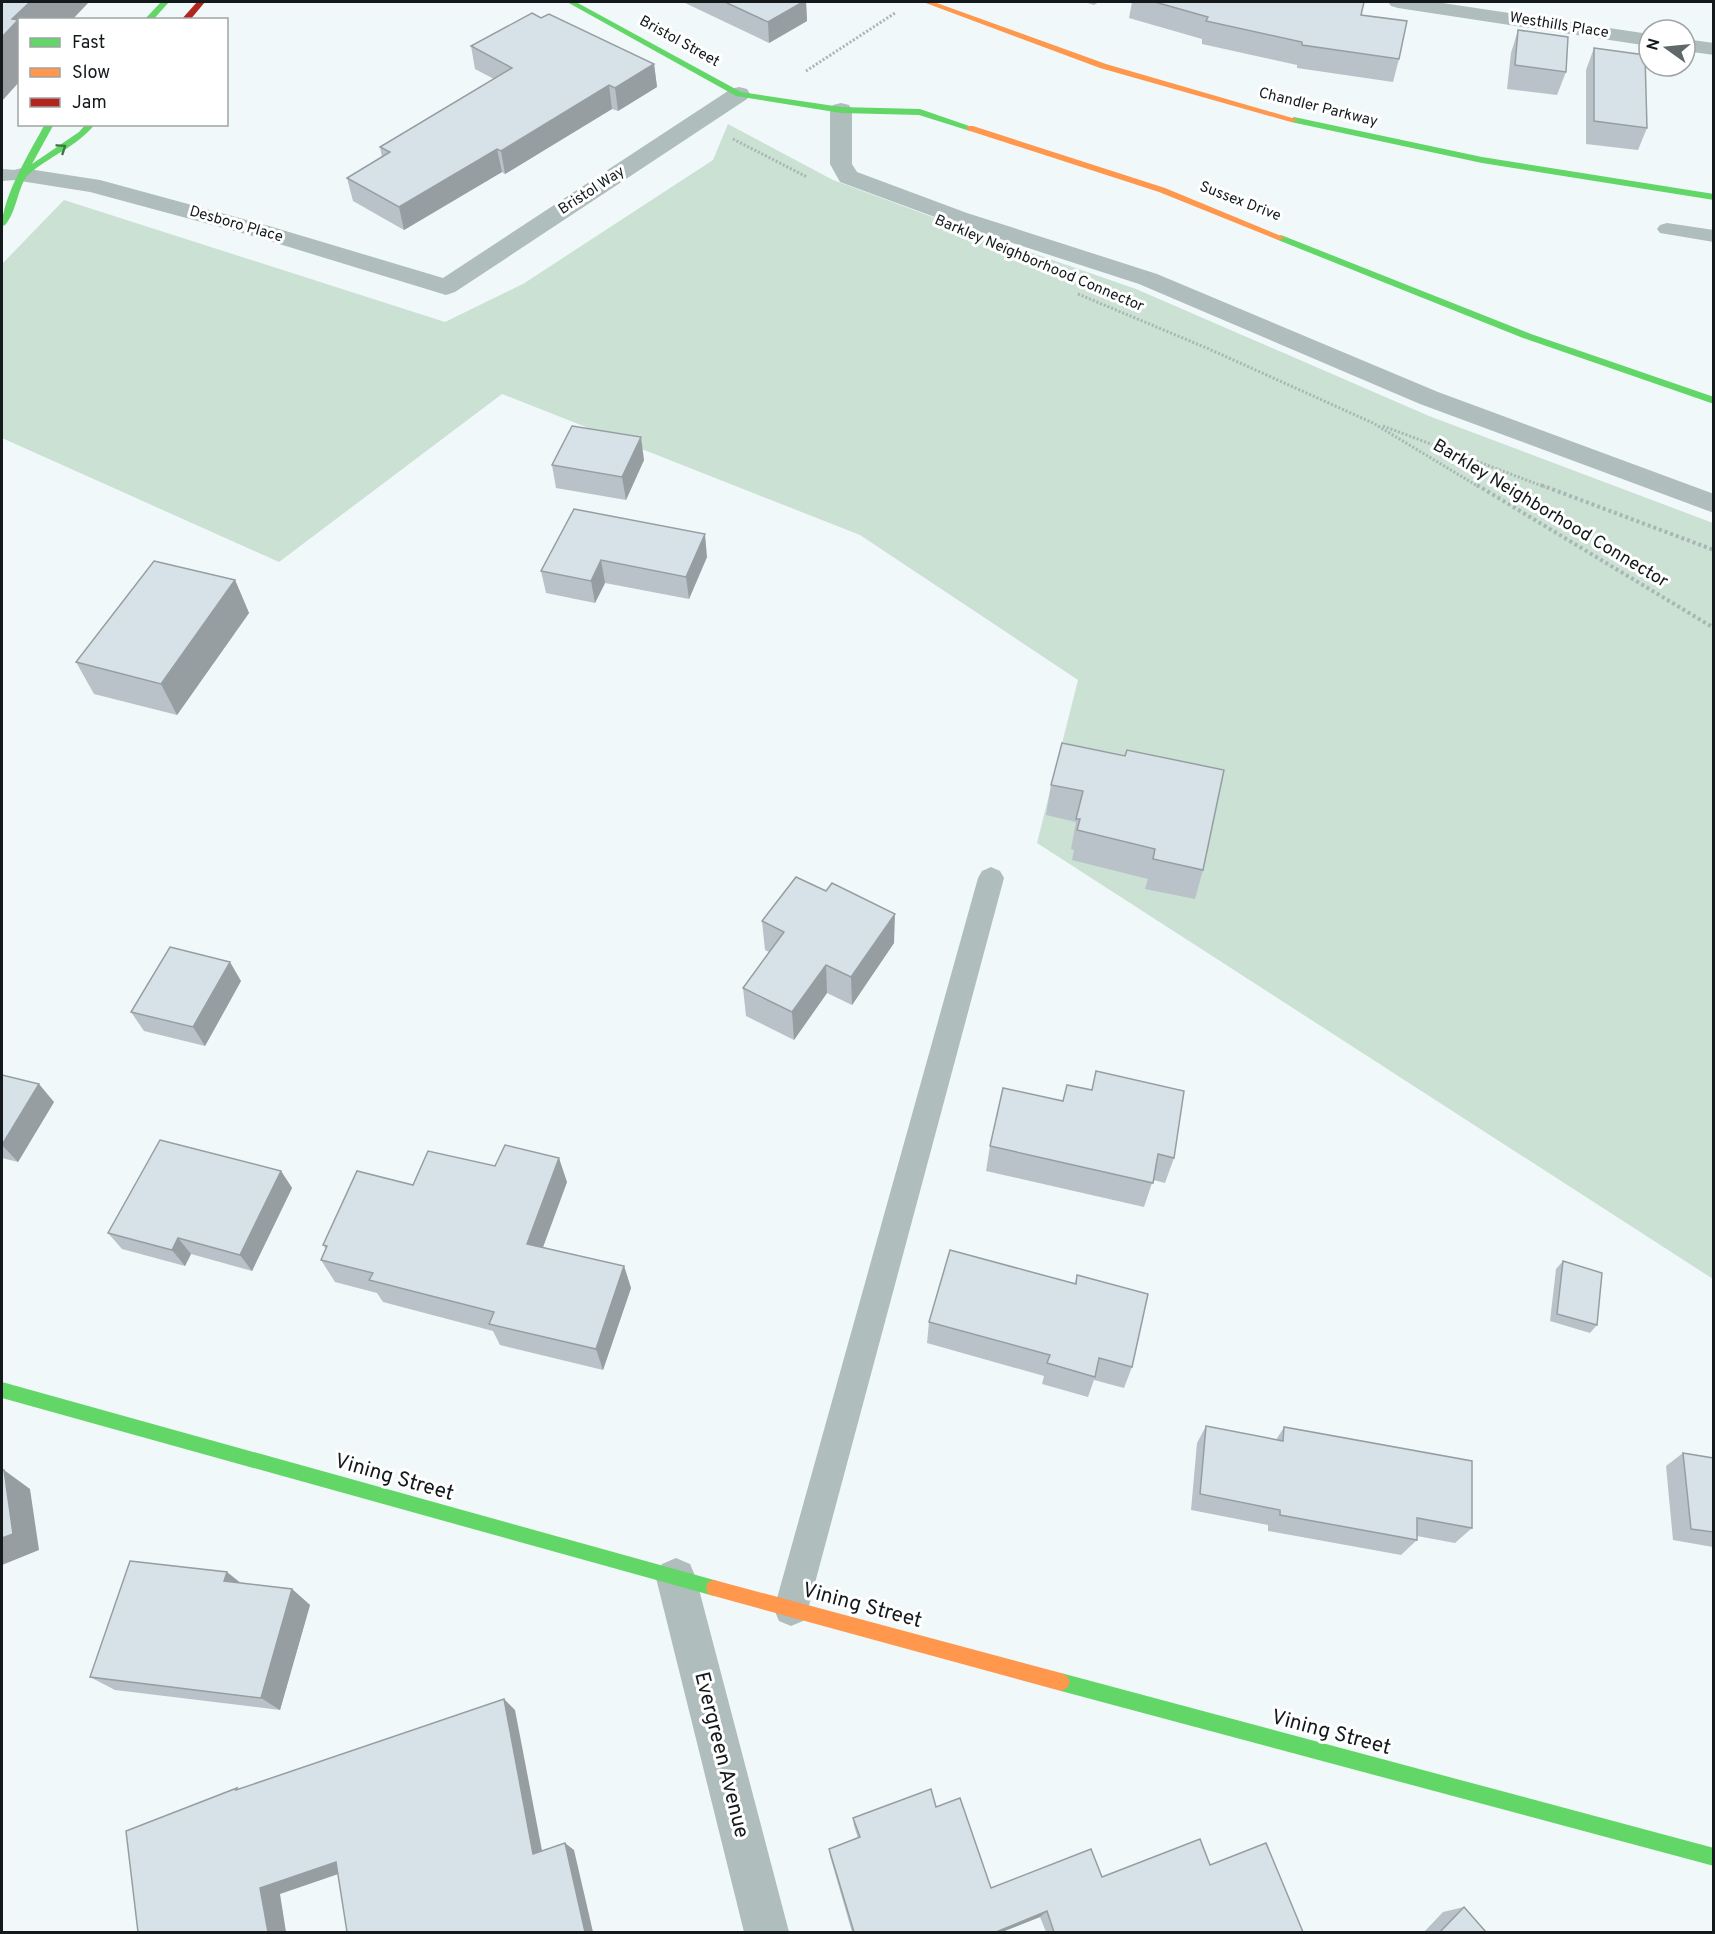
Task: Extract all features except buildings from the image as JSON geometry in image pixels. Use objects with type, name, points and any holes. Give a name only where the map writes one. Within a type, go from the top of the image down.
[{"type":"street","points":[[150,18],[165,2]]},
{"type":"street","points":[[187,18],[201,2]]},
{"type":"street","name":"Bristol Street","points":[[571,2],[739,94]]},
{"type":"street","name":"Chandler Parkway","points":[[927,2],[1082,60],[1203,97],[1403,145],[1494,163],[1713,197]]},
{"type":"street","name":"Westhills Place","points":[[1398,2],[1637,38]]},
{"type":"street","points":[[1697,47],[1713,49]]},
{"type":"street","name":"Sussex Drive","points":[[739,94],[841,110],[920,112],[1162,190],[1527,336],[1713,401]]},
{"type":"street","name":"Bristol Way","points":[[446,287],[739,94]]},
{"type":"street","points":[[841,110],[841,164],[848,177],[959,218],[1148,279],[1429,398],[1713,504]]},
{"type":"street","points":[[2,189],[49,126]]},
{"type":"street","points":[[12,175],[82,134],[89,126]]},
{"type":"street","points":[[2,223],[7,218],[12,175]]},
{"type":"street","name":"Desboro Place","points":[[12,175],[92,185],[261,231],[446,287]]},
{"type":"street","name":"Vining Street","points":[[2,1390],[676,1578],[1713,1857]]},
{"type":"street","name":"Evergreen Avenue","points":[[676,1578],[767,1932]]},
{"type":"lane","points":[[1667,229],[1713,236]]},
{"type":"lane","points":[[791,1609],[991,878]]},
{"type":"path","points":[[739,94],[782,87],[895,13]]},
{"type":"path","points":[[698,121],[812,180]]},
{"type":"path","name":"Barkley Neighborhood Connector","points":[[1076,293],[1209,349],[1373,423],[1713,550]]},
{"type":"path","name":"Barkley Neighborhood Connector","points":[[1373,423],[1713,628]]},
{"type":"green space","points":[[728,124],[833,180],[1136,289],[1429,416],[1713,523],[1713,1279],[1037,843],[1078,680],[860,535],[502,394],[279,562],[2,438],[2,264],[64,200],[445,322],[523,284],[713,160]]},
{"type":"traffic: fast","points":[[150,18],[165,2]]},
{"type":"traffic: fast","points":[[571,2],[739,94],[841,110],[920,112],[970,128]]},
{"type":"traffic: fast","points":[[1294,120],[1482,160],[1714,197]]},
{"type":"traffic: fast","points":[[23,172],[49,126]]},
{"type":"traffic: fast","points":[[2,223],[7,217],[22,175],[82,134],[89,126]]},
{"type":"traffic: fast","points":[[1281,238],[1527,336],[1714,401]]},
{"type":"traffic: fast","points":[[2,1390],[714,1588]]},
{"type":"traffic: fast","points":[[1061,1682],[1714,1857]]},
{"type":"traffic: slow","points":[[927,2],[1103,66],[1294,120]]},
{"type":"traffic: slow","points":[[970,128],[1162,190],[1281,238]]},
{"type":"traffic: slow","points":[[714,1588],[1061,1682]]},
{"type":"traffic: jam","points":[[187,18],[201,2]]}]
